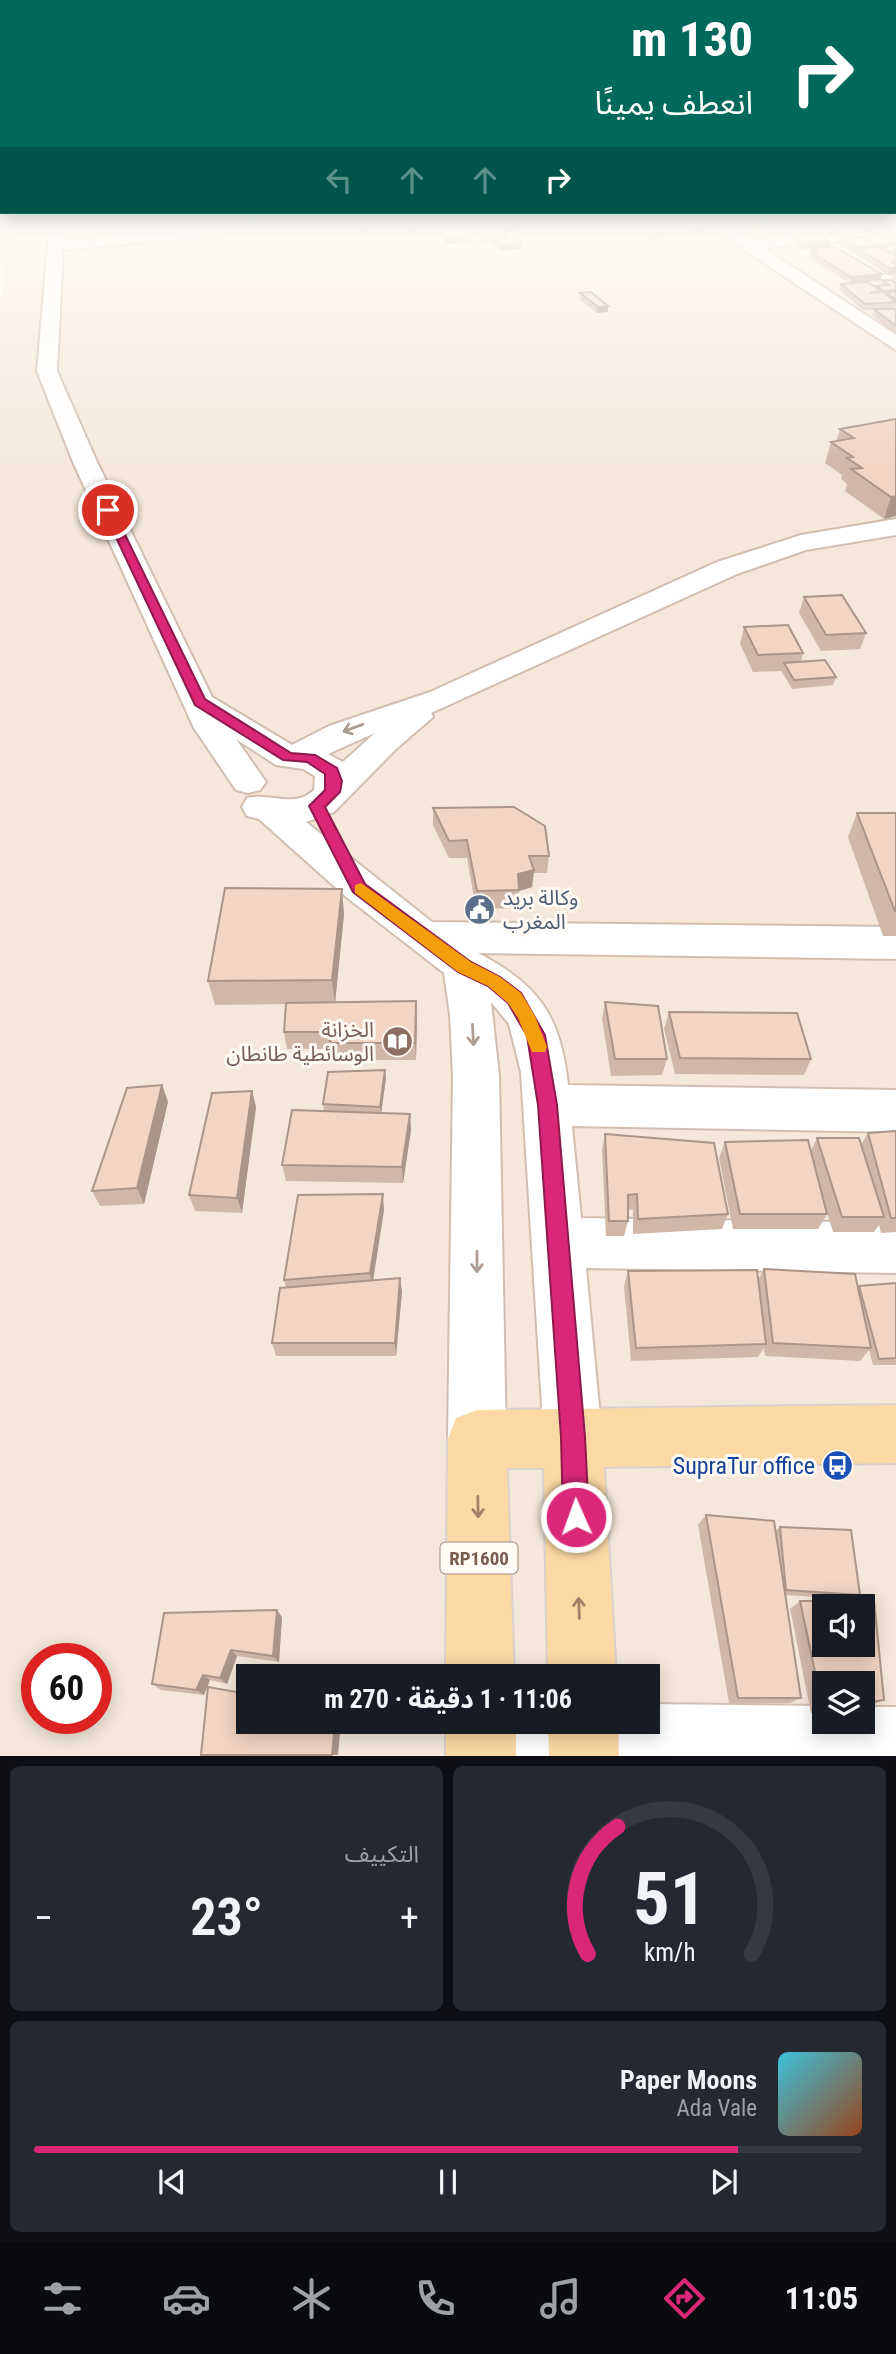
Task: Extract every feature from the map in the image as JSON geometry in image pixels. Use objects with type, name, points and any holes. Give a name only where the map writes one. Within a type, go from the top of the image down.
[{"type":"main road","points":[[477,1439],[896,1434]]},
{"type":"main road","points":[[573,1437],[581,1664]]},
{"type":"main road","name":"RP1600","points":[[477,1439],[480,1664]]},
{"type":"street","points":[[52,305],[47,371],[85,462],[211,728],[248,782]]},
{"type":"street","points":[[840,305],[896,344]]},
{"type":"street","points":[[852,312],[885,312]]},
{"type":"street","points":[[573,1437],[547,1105],[536,1035],[514,998],[494,981],[464,967],[359,888],[273,813],[251,800],[247,792],[248,782],[263,765],[291,757],[341,733],[441,699],[739,563],[802,543],[896,527]]},
{"type":"street","points":[[273,813],[296,813],[325,799],[384,742],[441,699]]},
{"type":"street","points":[[200,702],[291,757],[310,758],[331,771],[335,781],[325,799],[359,888]]},
{"type":"street","points":[[425,937],[896,943]]},
{"type":"street","points":[[464,967],[472,1015],[476,1076],[477,1439]]},
{"type":"street","points":[[547,1105],[896,1111]]},
{"type":"street","points":[[557,1243],[896,1248]]},
{"type":"street","points":[[660,1728],[896,1742]]},
{"type":"shaded area","points":[[0,305],[896,305],[896,1755],[0,1756]]},
{"type":"building","points":[[874,309],[896,309],[896,326]]},
{"type":"building","points":[[896,419],[896,496],[891,497],[851,469],[862,468],[847,458],[853,457],[831,442],[854,438],[840,429]]},
{"type":"building","points":[[842,595],[866,633],[826,635],[804,597]]},
{"type":"building","points":[[788,625],[803,653],[758,655],[744,627]]},
{"type":"building","points":[[825,660],[836,677],[794,680],[784,663]]},
{"type":"building","points":[[514,807],[545,826],[549,856],[529,856],[534,870],[518,874],[519,890],[477,891],[467,840],[449,841],[433,808]]},
{"type":"building","points":[[857,813],[896,813],[896,911],[895,911]]},
{"type":"building","points":[[225,888],[342,889],[332,980],[208,981]]},
{"type":"building","points":[[416,1001],[415,1043],[331,1043],[326,1032],[284,1032],[286,1003]]},
{"type":"building","points":[[605,1002],[658,1006],[667,1059],[615,1059]]},
{"type":"building","points":[[669,1012],[797,1013],[811,1059],[680,1058]]},
{"type":"building","points":[[385,1070],[380,1107],[323,1104],[328,1072]]},
{"type":"building","points":[[162,1085],[137,1188],[92,1191],[127,1088]]},
{"type":"building","points":[[252,1091],[237,1198],[189,1195],[212,1093]]},
{"type":"building","points":[[292,1110],[410,1114],[402,1167],[282,1165]]},
{"type":"building","points":[[896,1131],[896,1218],[891,1218],[868,1133]]},
{"type":"building","points":[[605,1134],[714,1143],[728,1214],[638,1219],[637,1194],[628,1195],[628,1221],[609,1221]]},
{"type":"building","points":[[817,1138],[859,1138],[884,1217],[842,1217]]},
{"type":"building","points":[[808,1140],[827,1214],[740,1214],[725,1142]]},
{"type":"building","points":[[383,1194],[370,1273],[284,1280],[298,1195]]},
{"type":"building","points":[[764,1269],[855,1274],[871,1348],[773,1343]]},
{"type":"building","points":[[757,1270],[766,1344],[636,1348],[628,1271]]},
{"type":"building","points":[[400,1278],[395,1343],[272,1343],[280,1288]]},
{"type":"building","points":[[896,1283],[896,1358],[879,1359],[859,1286]]},
{"type":"building","points":[[706,1515],[774,1521],[801,1698],[738,1698]]},
{"type":"building","points":[[780,1527],[851,1530],[860,1594],[786,1590]]},
{"type":"building","points":[[800,1601],[812,1601],[812,1657],[875,1657],[875,1611],[884,1700],[875,1701],[875,1671],[815,1671]]},
{"type":"building","points":[[277,1610],[273,1656],[231,1650],[220,1678],[203,1675],[196,1690],[152,1684],[164,1613]]},
{"type":"building","points":[[208,1687],[236,1692],[236,1734],[334,1734],[332,1755],[201,1755]]},
{"type":"slow traffic","points":[[361,889],[464,967],[494,981],[514,998],[536,1035],[538,1047]]},
{"type":"place","name":"وكالة بريد المغرب","points":[[480,910]]},
{"type":"place","name":"الخزانة الوسائطية طانطان","points":[[397,1042]]},
{"type":"place","name":"SupraTur office","points":[[838,1466]]},
{"type":"route","points":[[108,510],[200,702],[255,739],[288,757],[310,758],[323,763],[331,771],[335,781],[327,800],[317,806],[359,888],[464,967],[494,981],[514,998],[536,1035],[544,1072],[547,1105],[573,1437],[576,1517]]}]
